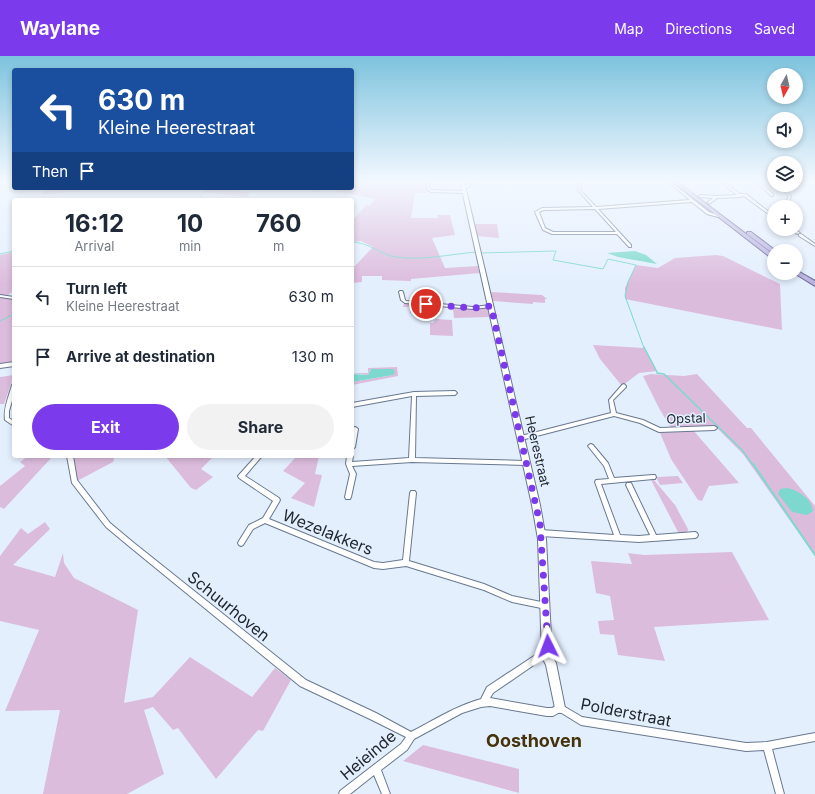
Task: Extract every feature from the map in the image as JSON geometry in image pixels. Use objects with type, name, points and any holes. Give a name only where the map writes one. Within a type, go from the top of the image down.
[{"type":"main road","points":[[718,216],[722,215]]},
{"type":"main road","points":[[727,215],[767,247]]},
{"type":"main road","points":[[718,216],[767,253]]},
{"type":"main road","points":[[803,270],[815,277]]},
{"type":"main road","points":[[803,276],[815,284]]},
{"type":"street","name":"Heerestraat","points":[[469,215],[521,438],[541,533],[546,606],[547,657],[551,663],[560,708]]},
{"type":"street","points":[[537,215],[544,229],[552,234],[618,233]]},
{"type":"street","points":[[602,215],[630,246]]},
{"type":"street","points":[[802,236],[815,245]]},
{"type":"street","points":[[401,292],[402,300],[406,302],[473,308],[491,306]]},
{"type":"street","points":[[0,296],[12,298]]},
{"type":"street","points":[[0,366],[12,364]]},
{"type":"street","points":[[521,438],[614,414],[611,400],[624,386]]},
{"type":"street","points":[[12,392],[7,410],[7,419],[12,423]]},
{"type":"street","points":[[354,406],[414,394],[455,393]]},
{"type":"street","points":[[412,460],[414,394]]},
{"type":"street","name":"Opstal","points":[[614,414],[641,422],[659,430],[714,428]]},
{"type":"street","points":[[354,435],[355,429]]},
{"type":"street","points":[[591,446],[606,464],[612,480]]},
{"type":"street","name":"Schuurhoven","points":[[70,458],[74,480],[108,525],[132,545],[303,684],[373,716],[411,736]]},
{"type":"street","name":"Wezelakkers","points":[[241,543],[252,527],[265,520],[277,500],[241,476],[257,458]]},
{"type":"street","points":[[348,497],[353,474],[349,464],[350,458]]},
{"type":"street","points":[[349,464],[412,460],[526,463]]},
{"type":"street","points":[[618,538],[598,484],[600,480],[653,478]]},
{"type":"street","points":[[629,485],[654,538]]},
{"type":"street","points":[[406,563],[413,493]]},
{"type":"street","name":"Wezelakkers","points":[[265,520],[374,565],[383,566],[406,563],[484,587],[512,599],[546,606]]},
{"type":"street","points":[[541,533],[618,538],[654,538],[695,535]]},
{"type":"street","points":[[484,702],[490,690],[540,656],[547,657]]},
{"type":"street","points":[[411,736],[460,711],[484,702],[548,712],[553,712],[560,708]]},
{"type":"street","name":"Polderstraat","points":[[560,708],[581,721],[731,746],[767,746],[815,738]]},
{"type":"street","name":"Heieinde","points":[[343,794],[404,747],[411,736]]},
{"type":"street","points":[[767,746],[780,794]]},
{"type":"street","points":[[376,769],[386,794]]},
{"type":"shaded area","points":[[357,215],[411,215],[411,218],[438,218],[437,215],[450,215],[455,235],[432,238],[445,268],[478,266],[480,273],[411,279],[411,281],[382,280],[382,276],[362,276],[362,282],[354,283],[354,267],[373,247],[361,241],[354,242],[354,219]]},
{"type":"shaded area","points":[[474,224],[497,224],[499,238],[477,236]]},
{"type":"shaded area","points":[[635,251],[646,255],[657,264],[618,257],[607,253]]},
{"type":"shaded area","points":[[12,252],[12,292],[7,296],[0,296],[0,255]]},
{"type":"shaded area","points":[[716,255],[723,256],[767,278],[767,280],[772,280],[780,284],[782,330],[625,299],[625,288],[636,265],[658,268],[675,258]]},
{"type":"shaded area","points":[[491,292],[542,295],[547,299],[545,299],[545,303],[533,302],[533,304],[493,301]]},
{"type":"shaded area","points":[[0,297],[12,299],[12,364],[0,365]]},
{"type":"shaded area","points":[[404,303],[430,305],[429,311],[410,313],[410,307],[403,307]]},
{"type":"shaded area","points":[[453,308],[487,308],[490,317],[454,318]]},
{"type":"shaded area","points":[[436,319],[452,320],[453,336],[430,335],[430,323],[433,323]]},
{"type":"shaded area","points":[[593,345],[644,348],[657,371],[639,373],[622,386],[600,359]]},
{"type":"shaded area","points":[[397,367],[398,376],[354,385],[354,382],[393,375],[370,370],[368,375],[354,373],[368,373],[368,368]]},
{"type":"shaded area","points":[[371,369],[393,369],[395,372],[393,375],[354,382],[354,374],[368,375]]},
{"type":"shaded area","points":[[651,374],[684,376],[697,374],[747,428],[751,428],[815,506],[815,556],[743,454],[717,428],[693,430],[739,483],[709,486],[702,501],[698,500],[671,459],[660,433],[673,431],[660,410],[643,376]]},
{"type":"shaded area","points":[[12,375],[12,381],[4,404],[0,404],[0,377]]},
{"type":"shaded area","points":[[25,458],[51,458],[4,509],[0,507],[0,486],[25,466],[20,462]]},
{"type":"shaded area","points":[[73,458],[114,458],[113,462],[77,481]]},
{"type":"shaded area","points":[[167,458],[212,458],[201,469],[213,477],[196,490],[191,488]]},
{"type":"shaded area","points":[[295,458],[319,458],[315,474],[322,475],[314,507],[291,498],[305,483],[283,471]]},
{"type":"shaded area","points":[[678,476],[683,483],[660,485],[656,477]]},
{"type":"shaded area","points":[[651,480],[654,480],[675,505],[688,529],[687,533],[679,534]]},
{"type":"shaded area","points":[[787,488],[804,496],[810,503],[813,511],[807,515],[792,512],[778,494],[780,489]]},
{"type":"shaded area","points":[[45,522],[50,529],[13,565],[55,577],[63,553],[64,563],[74,578],[138,610],[124,703],[153,697],[190,657],[252,697],[275,668],[291,680],[263,731],[258,730],[216,779],[178,728],[173,730],[153,707],[144,710],[164,774],[127,794],[43,794],[60,710],[5,711],[39,630],[0,621],[0,556],[21,528],[28,534]]},
{"type":"shaded area","points":[[732,552],[769,620],[654,627],[665,661],[618,655],[614,635],[600,634],[598,621],[614,620],[610,596],[596,593],[591,561],[632,564],[628,553],[644,555]]},
{"type":"shaded area","points":[[423,745],[519,769],[519,793],[403,761]]},
{"type":"waterway","points":[[354,242],[364,244],[390,256],[406,258],[426,258],[477,252]]},
{"type":"waterway","points":[[0,254],[12,251]]},
{"type":"waterway","points":[[480,253],[556,251],[553,260],[603,269],[608,259],[636,265],[628,282],[625,296],[644,348]]},
{"type":"waterway","points":[[0,321],[12,315]]},
{"type":"waterway","points":[[644,347],[657,372]]},
{"type":"waterway","points":[[657,373],[664,374],[742,450],[753,465]]},
{"type":"waterway","points":[[753,464],[815,555]]},
{"type":"district","name":"Oosthoven","points":[[534,741]]},
{"type":"route","points":[[426,304],[473,308],[491,306],[540,524],[548,646]]}]
